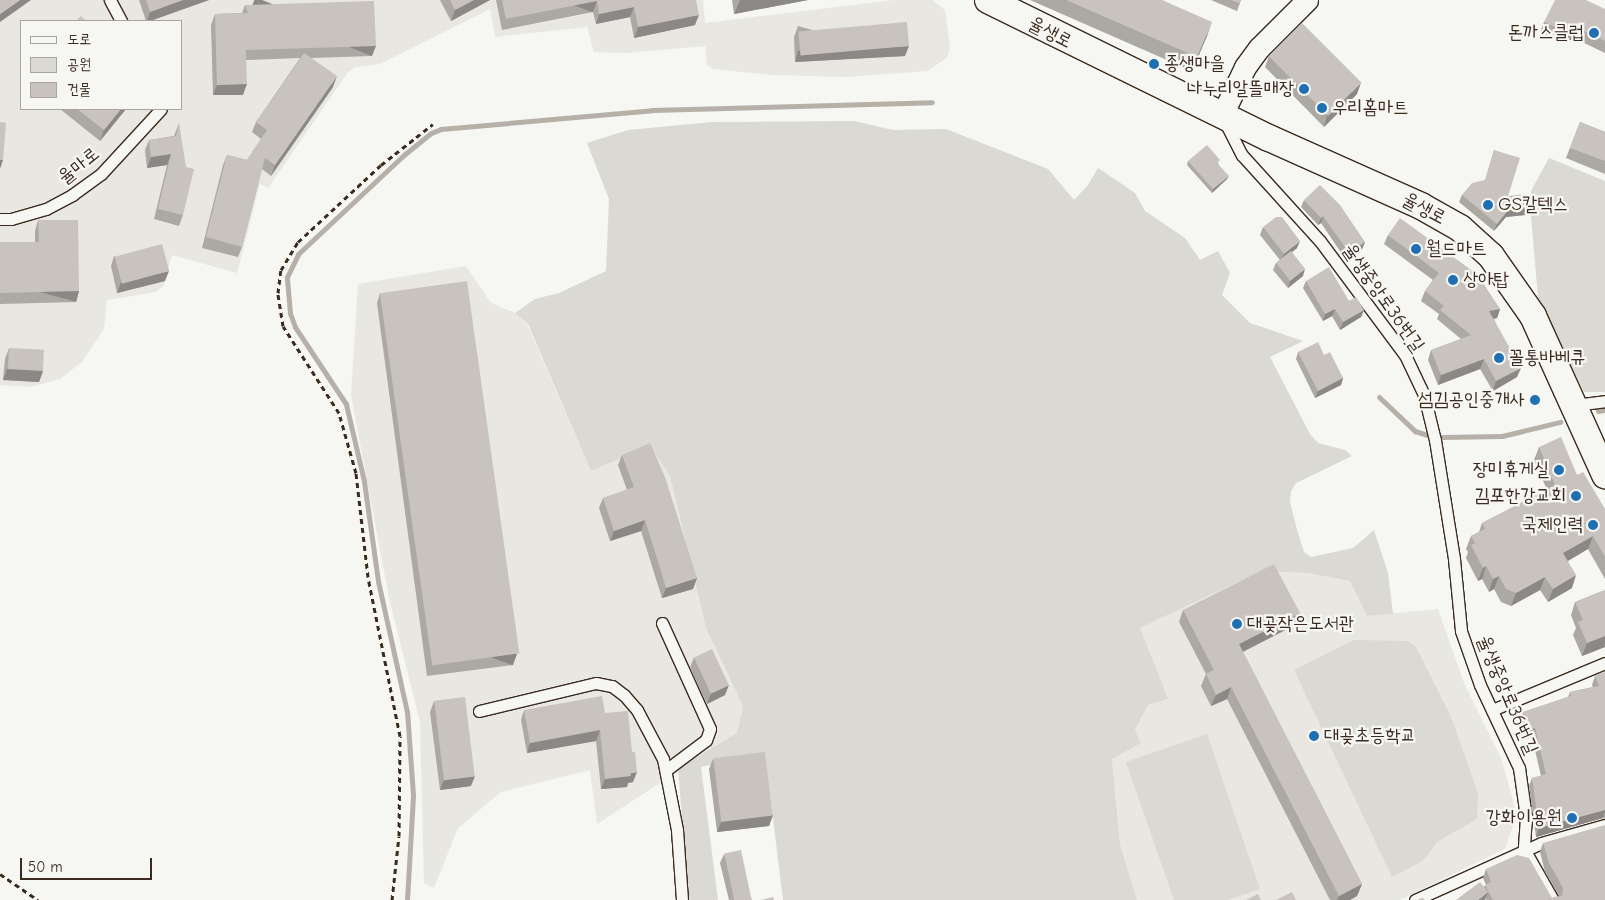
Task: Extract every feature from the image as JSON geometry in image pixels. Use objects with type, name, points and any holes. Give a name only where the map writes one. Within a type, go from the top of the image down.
[{"type":"street","name":"율생로","points":[[988,0],[1222,115],[1420,206],[1460,228],[1491,256],[1514,285],[1533,316],[1605,475]]},
{"type":"street","points":[[1222,115],[1245,67],[1289,16],[1307,0]]},
{"type":"lane","points":[[110,0],[120,20]]},
{"type":"lane","name":"율마로","points":[[0,219],[11,219],[46,209],[72,196],[101,174],[160,110]]},
{"type":"lane","name":"율생중앙로36번길","points":[[1222,115],[1242,155],[1320,241],[1404,355],[1424,395],[1434,440],[1454,559],[1461,631],[1492,710],[1520,768],[1526,817],[1524,850]]},
{"type":"lane","points":[[1574,405],[1605,401]]},
{"type":"lane","points":[[662,623],[710,729],[706,740],[666,770]]},
{"type":"lane","points":[[1492,710],[1605,663]]},
{"type":"lane","points":[[479,711],[596,683],[612,686],[637,710],[664,759],[677,830],[682,900]]},
{"type":"lane","points":[[1415,900],[1524,850],[1605,825]]},
{"type":"lane","points":[[1524,850],[1553,900]]},
{"type":"path","points":[[392,900],[399,836],[400,736],[368,577],[356,473],[339,413],[283,326],[278,293],[281,270],[298,242],[381,165],[433,124]]},
{"type":"path","points":[[0,874],[38,900]]},
{"type":"shaded area","points":[[0,0],[703,0],[705,23],[894,0],[932,0],[945,10],[950,48],[947,58],[927,71],[848,77],[772,75],[713,69],[707,65],[705,46],[627,53],[594,52],[587,27],[495,37],[490,9],[380,64],[356,67],[348,72],[268,188],[260,184],[237,273],[172,255],[164,285],[156,292],[107,300],[104,329],[82,362],[60,379],[30,387],[0,385]]},
{"type":"shaded area","points":[[466,266],[491,303],[515,313],[527,324],[591,471],[650,445],[670,476],[706,628],[743,706],[737,733],[597,824],[590,770],[501,792],[458,828],[434,888],[424,883],[420,722],[389,598],[351,395],[358,284]]},
{"type":"shaded area","name":"대곶초등학교","points":[[1261,571],[1307,573],[1350,581],[1367,616],[1438,609],[1464,683],[1501,758],[1517,814],[1505,849],[1400,900],[1137,900],[1120,844],[1112,758],[1141,743],[1135,730],[1148,705],[1167,699],[1140,628]]},
{"type":"green space","points":[[854,121],[893,130],[946,129],[1048,169],[1074,200],[1088,185],[1098,168],[1135,193],[1145,211],[1185,238],[1200,260],[1218,251],[1230,273],[1222,295],[1250,323],[1303,341],[1270,357],[1310,434],[1318,443],[1345,450],[1352,456],[1296,483],[1291,491],[1290,502],[1297,530],[1304,552],[1311,557],[1353,548],[1374,530],[1388,573],[1393,614],[1367,616],[1350,581],[1307,573],[1261,571],[1140,628],[1168,699],[1148,705],[1135,730],[1141,743],[1112,759],[1120,844],[1137,900],[783,900],[765,753],[701,767],[718,900],[689,900],[678,769],[737,733],[743,706],[706,628],[670,476],[650,446],[591,471],[528,324],[515,313],[535,299],[559,293],[606,271],[609,199],[587,143],[628,130],[713,122]]},
{"type":"green space","points":[[1549,158],[1605,181],[1605,392],[1584,392],[1538,298],[1530,203],[1531,191]]},
{"type":"green space","points":[[1354,640],[1407,641],[1416,647],[1451,717],[1478,793],[1477,819],[1437,842],[1424,860],[1392,877],[1294,670]]},
{"type":"green space","points":[[1207,734],[1260,889],[1228,900],[1174,900],[1126,762]]},
{"type":"building","points":[[0,0],[20,0],[0,14]]},
{"type":"building","points":[[146,0],[183,0],[150,12]]},
{"type":"building","points":[[450,0],[474,0],[455,10]]},
{"type":"building","points":[[502,0],[696,0],[699,15],[638,27],[634,7],[599,14],[597,1],[506,19]]},
{"type":"building","points":[[1066,0],[1162,0],[1212,22],[1197,57]]},
{"type":"building","points":[[1555,0],[1586,0],[1605,9],[1605,41],[1582,30],[1559,29],[1544,22]]},
{"type":"building","points":[[374,1],[376,46],[246,50],[247,84],[217,85],[215,14],[248,13],[245,5]]},
{"type":"building","points":[[81,16],[85,20],[77,20]]},
{"type":"building","points":[[907,22],[909,46],[801,55],[798,31]]},
{"type":"building","points":[[1302,23],[1361,82],[1328,116],[1269,56]]},
{"type":"building","points":[[304,53],[337,76],[275,165],[265,158],[242,247],[206,237],[227,155],[247,160],[267,130],[256,122]]},
{"type":"building","points":[[78,110],[120,110],[104,130]]},
{"type":"building","points":[[0,122],[6,123],[3,160],[0,160]]},
{"type":"building","points":[[1580,122],[1605,132],[1605,161],[1570,148]]},
{"type":"building","points":[[179,123],[186,167],[194,169],[183,215],[158,209],[171,154],[151,157],[149,140],[176,136]]},
{"type":"building","points":[[1207,145],[1220,160],[1217,163],[1229,176],[1213,189],[1188,161]]},
{"type":"building","points":[[1494,150],[1520,158],[1508,196],[1526,194],[1528,208],[1508,210],[1497,224],[1462,195],[1472,183],[1485,180]]},
{"type":"building","points":[[1320,185],[1340,205],[1365,242],[1349,253],[1323,216],[1321,218],[1304,200]]},
{"type":"building","points":[[1276,217],[1282,217],[1300,241],[1284,254],[1263,227]]},
{"type":"building","points":[[1400,218],[1478,275],[1500,309],[1489,311],[1521,368],[1496,381],[1484,359],[1441,375],[1431,350],[1471,335],[1440,310],[1444,306],[1425,291],[1439,273],[1388,235]]},
{"type":"building","points":[[38,220],[78,220],[79,291],[0,293],[0,242],[39,242]]},
{"type":"building","points":[[162,244],[169,271],[122,284],[115,257]]},
{"type":"building","points":[[1291,251],[1305,269],[1290,281],[1276,263]]},
{"type":"building","points":[[1329,267],[1349,301],[1356,297],[1364,310],[1343,322],[1335,309],[1325,314],[1306,281]]},
{"type":"building","points":[[467,281],[519,653],[432,666],[380,293]]},
{"type":"building","points":[[1318,342],[1324,355],[1330,352],[1343,378],[1318,391],[1298,352]]},
{"type":"building","points":[[9,348],[44,350],[43,371],[8,369]]},
{"type":"building","points":[[1561,437],[1577,475],[1583,472],[1605,509],[1605,557],[1593,536],[1563,553],[1576,575],[1553,589],[1545,577],[1516,593],[1506,589],[1499,576],[1493,579],[1486,566],[1483,568],[1471,545],[1475,543],[1471,536],[1485,529],[1482,523],[1555,485],[1539,447]]},
{"type":"building","points":[[650,443],[665,477],[697,578],[666,588],[645,520],[614,531],[603,498],[634,487],[622,455]]},
{"type":"building","points":[[1274,564],[1300,613],[1239,644],[1362,884],[1339,896],[1231,687],[1216,695],[1206,674],[1214,670],[1183,610]]},
{"type":"building","points":[[1605,590],[1605,636],[1587,643],[1578,622],[1583,620],[1575,602]]},
{"type":"building","points":[[712,649],[729,685],[711,694],[694,657]]},
{"type":"building","points":[[1605,672],[1605,810],[1539,828],[1532,778],[1546,774],[1535,728],[1529,730],[1523,712],[1571,696],[1570,692],[1599,686],[1595,676]]},
{"type":"building","points":[[602,696],[605,713],[628,711],[632,752],[635,752],[637,772],[630,773],[631,776],[605,779],[600,730],[530,743],[524,710]]},
{"type":"building","points":[[465,697],[475,776],[444,780],[434,701]]},
{"type":"building","points":[[765,752],[773,816],[721,822],[713,758]]},
{"type":"building","points":[[1605,825],[1605,900],[1493,900],[1485,885],[1491,882],[1486,869],[1517,855],[1529,858],[1552,898],[1562,896],[1563,888],[1549,863],[1543,843]]},
{"type":"building","points":[[741,850],[752,900],[734,900],[724,854]]},
{"type":"building","points":[[1480,882],[1488,892],[1478,900],[1456,900]]},
{"type":"building","points":[[1292,892],[1296,900],[1276,900]]},
{"type":"building","points":[[1258,894],[1261,900],[1246,900]]},
{"type":"building","points":[[773,897],[774,900],[761,900]]},
{"type":"waterway","points":[[407,900],[413,795],[407,712],[378,581],[364,481],[346,404],[295,327],[290,313],[287,277],[298,254],[405,154],[431,133],[441,129],[652,110],[932,102]]},
{"type":"waterway","points":[[1379,397],[1415,431],[1427,435]]},
{"type":"waterway","points":[[1598,411],[1605,410]]},
{"type":"waterway","points":[[1442,437],[1502,436],[1560,422]]},
{"type":"place","name":"돈까스클럽","points":[[1594,33]]},
{"type":"place","name":"종생마을","points":[[1154,64]]},
{"type":"place","name":"나누리알뜰매장","points":[[1304,89]]},
{"type":"place","name":"우리홈마트","points":[[1322,108]]},
{"type":"place","name":"GS칼텍스","points":[[1488,205]]},
{"type":"place","name":"월드마트","points":[[1416,249]]},
{"type":"place","name":"상아탑","points":[[1453,280]]},
{"type":"place","name":"꼴통바베큐","points":[[1499,358]]},
{"type":"place","name":"섬김공인중개사","points":[[1535,400]]},
{"type":"place","name":"장미휴게실","points":[[1559,470]]},
{"type":"place","name":"김포한강교회","points":[[1576,496]]},
{"type":"place","name":"국제인력","points":[[1593,525]]},
{"type":"place","name":"대곶작은도서관","points":[[1237,624]]},
{"type":"place","name":"대곶초등학교","points":[[1314,736]]},
{"type":"place","name":"강화이용원","points":[[1572,818]]}]
